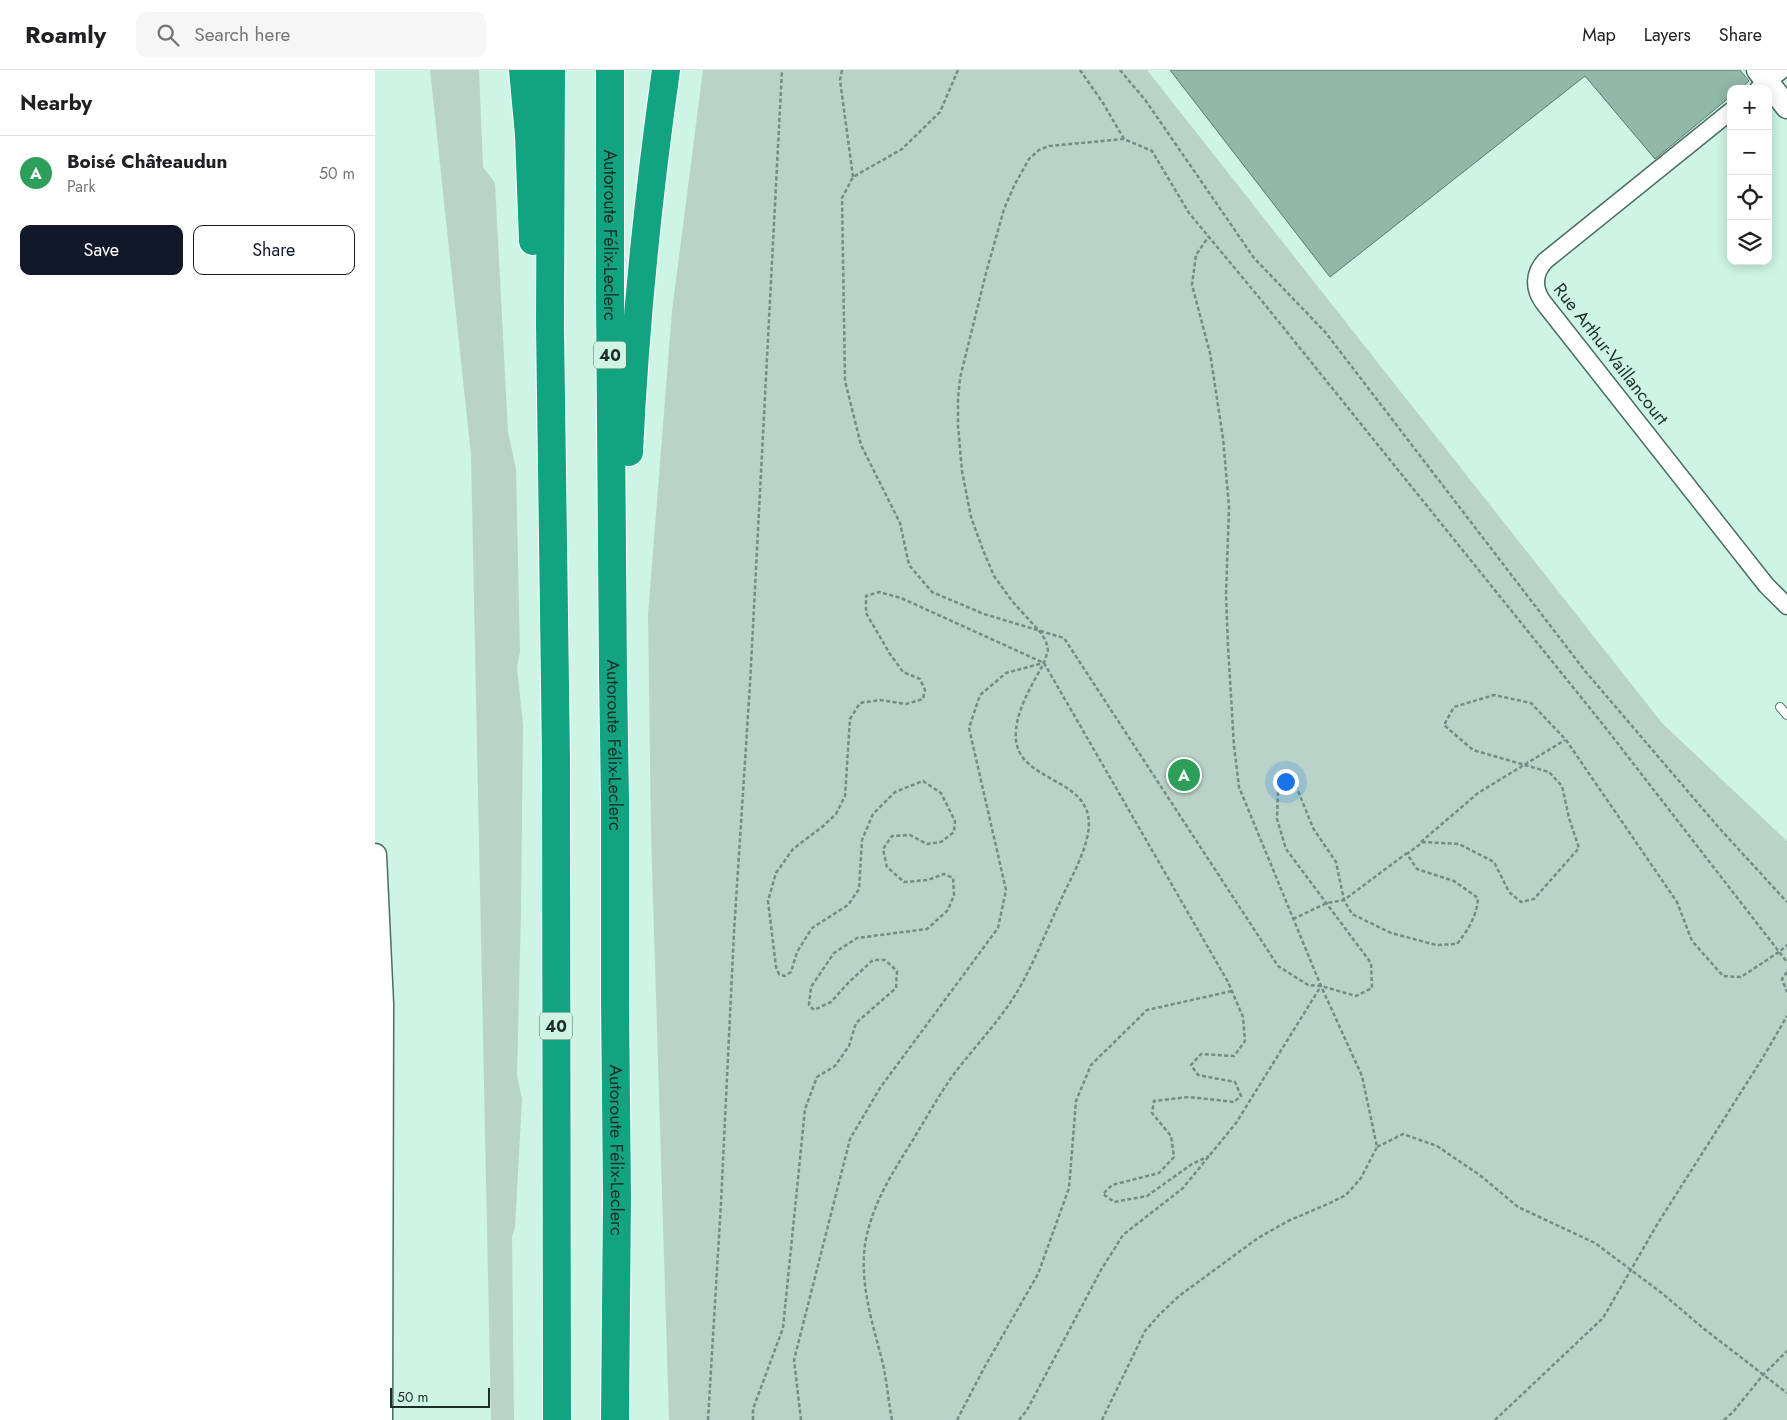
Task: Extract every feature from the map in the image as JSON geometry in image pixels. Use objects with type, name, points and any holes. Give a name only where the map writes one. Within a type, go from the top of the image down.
[{"type":"highway","points":[[523,70],[529,135],[539,436],[554,632]]},
{"type":"highway","name":"40","points":[[551,70],[550,325],[556,758],[557,1420]]},
{"type":"highway","name":"Autoroute Félix-Leclerc","points":[[610,70],[612,640],[615,800],[617,1188],[615,1420]]},
{"type":"highway","points":[[612,640],[624,552],[642,253],[666,70]]},
{"type":"street","points":[[1766,78],[1787,107]]},
{"type":"street","name":"Rue Arthur-Vaillancourt","points":[[1727,114],[1545,260],[1537,272],[1535,287],[1543,302],[1766,585],[1787,606]]},
{"type":"street","points":[[375,855],[378,995],[378,1240],[381,1420]]},
{"type":"lane","points":[[1780,707],[1787,715]]},
{"type":"path","points":[[708,1420],[721,1210],[734,924],[750,684],[782,70]]},
{"type":"path","points":[[842,70],[840,80],[853,177]]},
{"type":"path","points":[[958,70],[940,112],[902,149],[853,177],[842,198],[845,381],[861,445],[900,523],[909,565],[932,592],[984,614],[1064,638],[1278,966],[1308,985],[1321,986],[1355,996],[1371,988],[1371,963],[1286,849],[1277,819],[1279,791],[1286,783],[1295,786],[1313,828],[1336,862],[1344,900],[1352,914],[1391,932],[1436,945],[1457,944],[1468,930],[1477,910],[1478,898],[1454,880],[1417,869],[1407,854]]},
{"type":"path","points":[[1080,70],[1103,103],[1124,139]]},
{"type":"path","points":[[1120,70],[1146,101],[1254,258],[1327,333],[1585,671],[1719,829],[1787,902]]},
{"type":"path","points":[[892,1420],[882,1361],[870,1320],[865,1290],[864,1253],[873,1213],[889,1178],[940,1096],[1017,992],[1075,868],[1087,836],[1089,825],[1087,813],[1081,799],[1068,788],[1029,765],[1022,758],[1016,743],[1019,716],[1048,654],[1048,646],[1044,637],[999,584],[986,559],[974,526],[965,485],[957,410],[960,378],[1000,223],[1014,186],[1029,160],[1039,150],[1049,146],[1093,140],[1124,139],[1152,151],[1189,213],[1605,727],[1787,962]]},
{"type":"path","points":[[1209,236],[1196,254],[1192,285],[1211,353],[1223,438],[1229,507],[1226,595],[1234,746],[1239,787],[1321,986],[1363,1076],[1377,1147]]},
{"type":"path","points":[[753,1420],[753,1410],[783,1328],[805,1109],[817,1077],[835,1066],[849,1046],[856,1023],[896,988],[897,971],[885,960],[873,960],[831,1002],[814,1010],[809,1005],[811,987],[835,953],[857,938],[927,929],[948,910],[954,895],[953,878],[944,874],[928,880],[904,882],[887,867],[883,848],[892,836],[910,835],[927,844],[941,842],[954,832],[955,821],[941,793],[923,781],[895,792],[873,814],[862,840],[859,889],[848,905],[812,928],[797,952],[791,972],[785,976],[779,974],[776,967],[768,901],[775,873],[793,849],[836,814],[845,796],[850,719],[860,703],[880,700],[906,704],[923,699],[925,690],[920,678],[903,672],[866,613],[866,596],[879,592],[901,598],[1044,663],[1232,991],[1243,1017],[1245,1041],[1234,1056],[1201,1054],[1191,1065],[1198,1074],[1235,1082],[1241,1096],[1234,1102],[1189,1097],[1154,1101],[1152,1113],[1171,1136],[1174,1157],[1159,1173],[1112,1185],[1103,1194],[1113,1202],[1147,1196],[1192,1164],[1209,1156]]},
{"type":"path","points":[[801,1420],[794,1360],[850,1139],[880,1088],[998,928],[1006,890],[969,728],[980,695],[1006,673],[1044,663]]},
{"type":"path","points":[[1293,919],[1327,903],[1344,900],[1423,842],[1459,844],[1495,862],[1509,892],[1521,902],[1534,899],[1579,848],[1569,818],[1562,786],[1549,772],[1473,750],[1444,725],[1454,708],[1494,694],[1531,704],[1566,740],[1677,902],[1693,941],[1723,976],[1741,977],[1787,945]]},
{"type":"path","points":[[1407,854],[1478,793],[1566,740]]},
{"type":"path","points":[[1787,972],[1782,979],[1787,992]]},
{"type":"path","points":[[1019,1420],[1027,1410],[1101,1270],[1123,1234],[1183,1188],[1209,1156],[1235,1123],[1321,986]]},
{"type":"path","points":[[957,1420],[984,1368],[1038,1274],[1069,1188],[1076,1101],[1091,1065],[1147,1010],[1232,991]]},
{"type":"path","points":[[1495,1420],[1603,1318],[1630,1269],[1763,1058],[1787,1016]]},
{"type":"path","points":[[1102,1420],[1145,1331],[1163,1310],[1179,1296],[1266,1233],[1346,1195],[1361,1178],[1377,1147],[1403,1134],[1437,1146],[1481,1176],[1517,1207],[1595,1243],[1787,1393]]},
{"type":"path","points":[[1723,1420],[1733,1412],[1763,1375],[1787,1351]]},
{"type":"green space","points":[[430,70],[479,70],[483,167],[495,183],[508,432],[516,469],[520,652],[517,667],[523,725],[517,1076],[522,1099],[515,1228],[512,1237],[514,1420],[491,1420],[471,455]]},
{"type":"green space","points":[[703,70],[1147,70],[1662,723],[1787,841],[1787,1420],[669,1420],[651,834],[648,615],[672,311]]},
{"type":"building","points":[[1170,70],[1740,70],[1749,81],[1744,85],[1727,85],[1727,99],[1655,159],[1585,76],[1330,277]]},
{"type":"place","name":"Boisé Châteaudun","points":[[1184,775]]}]
